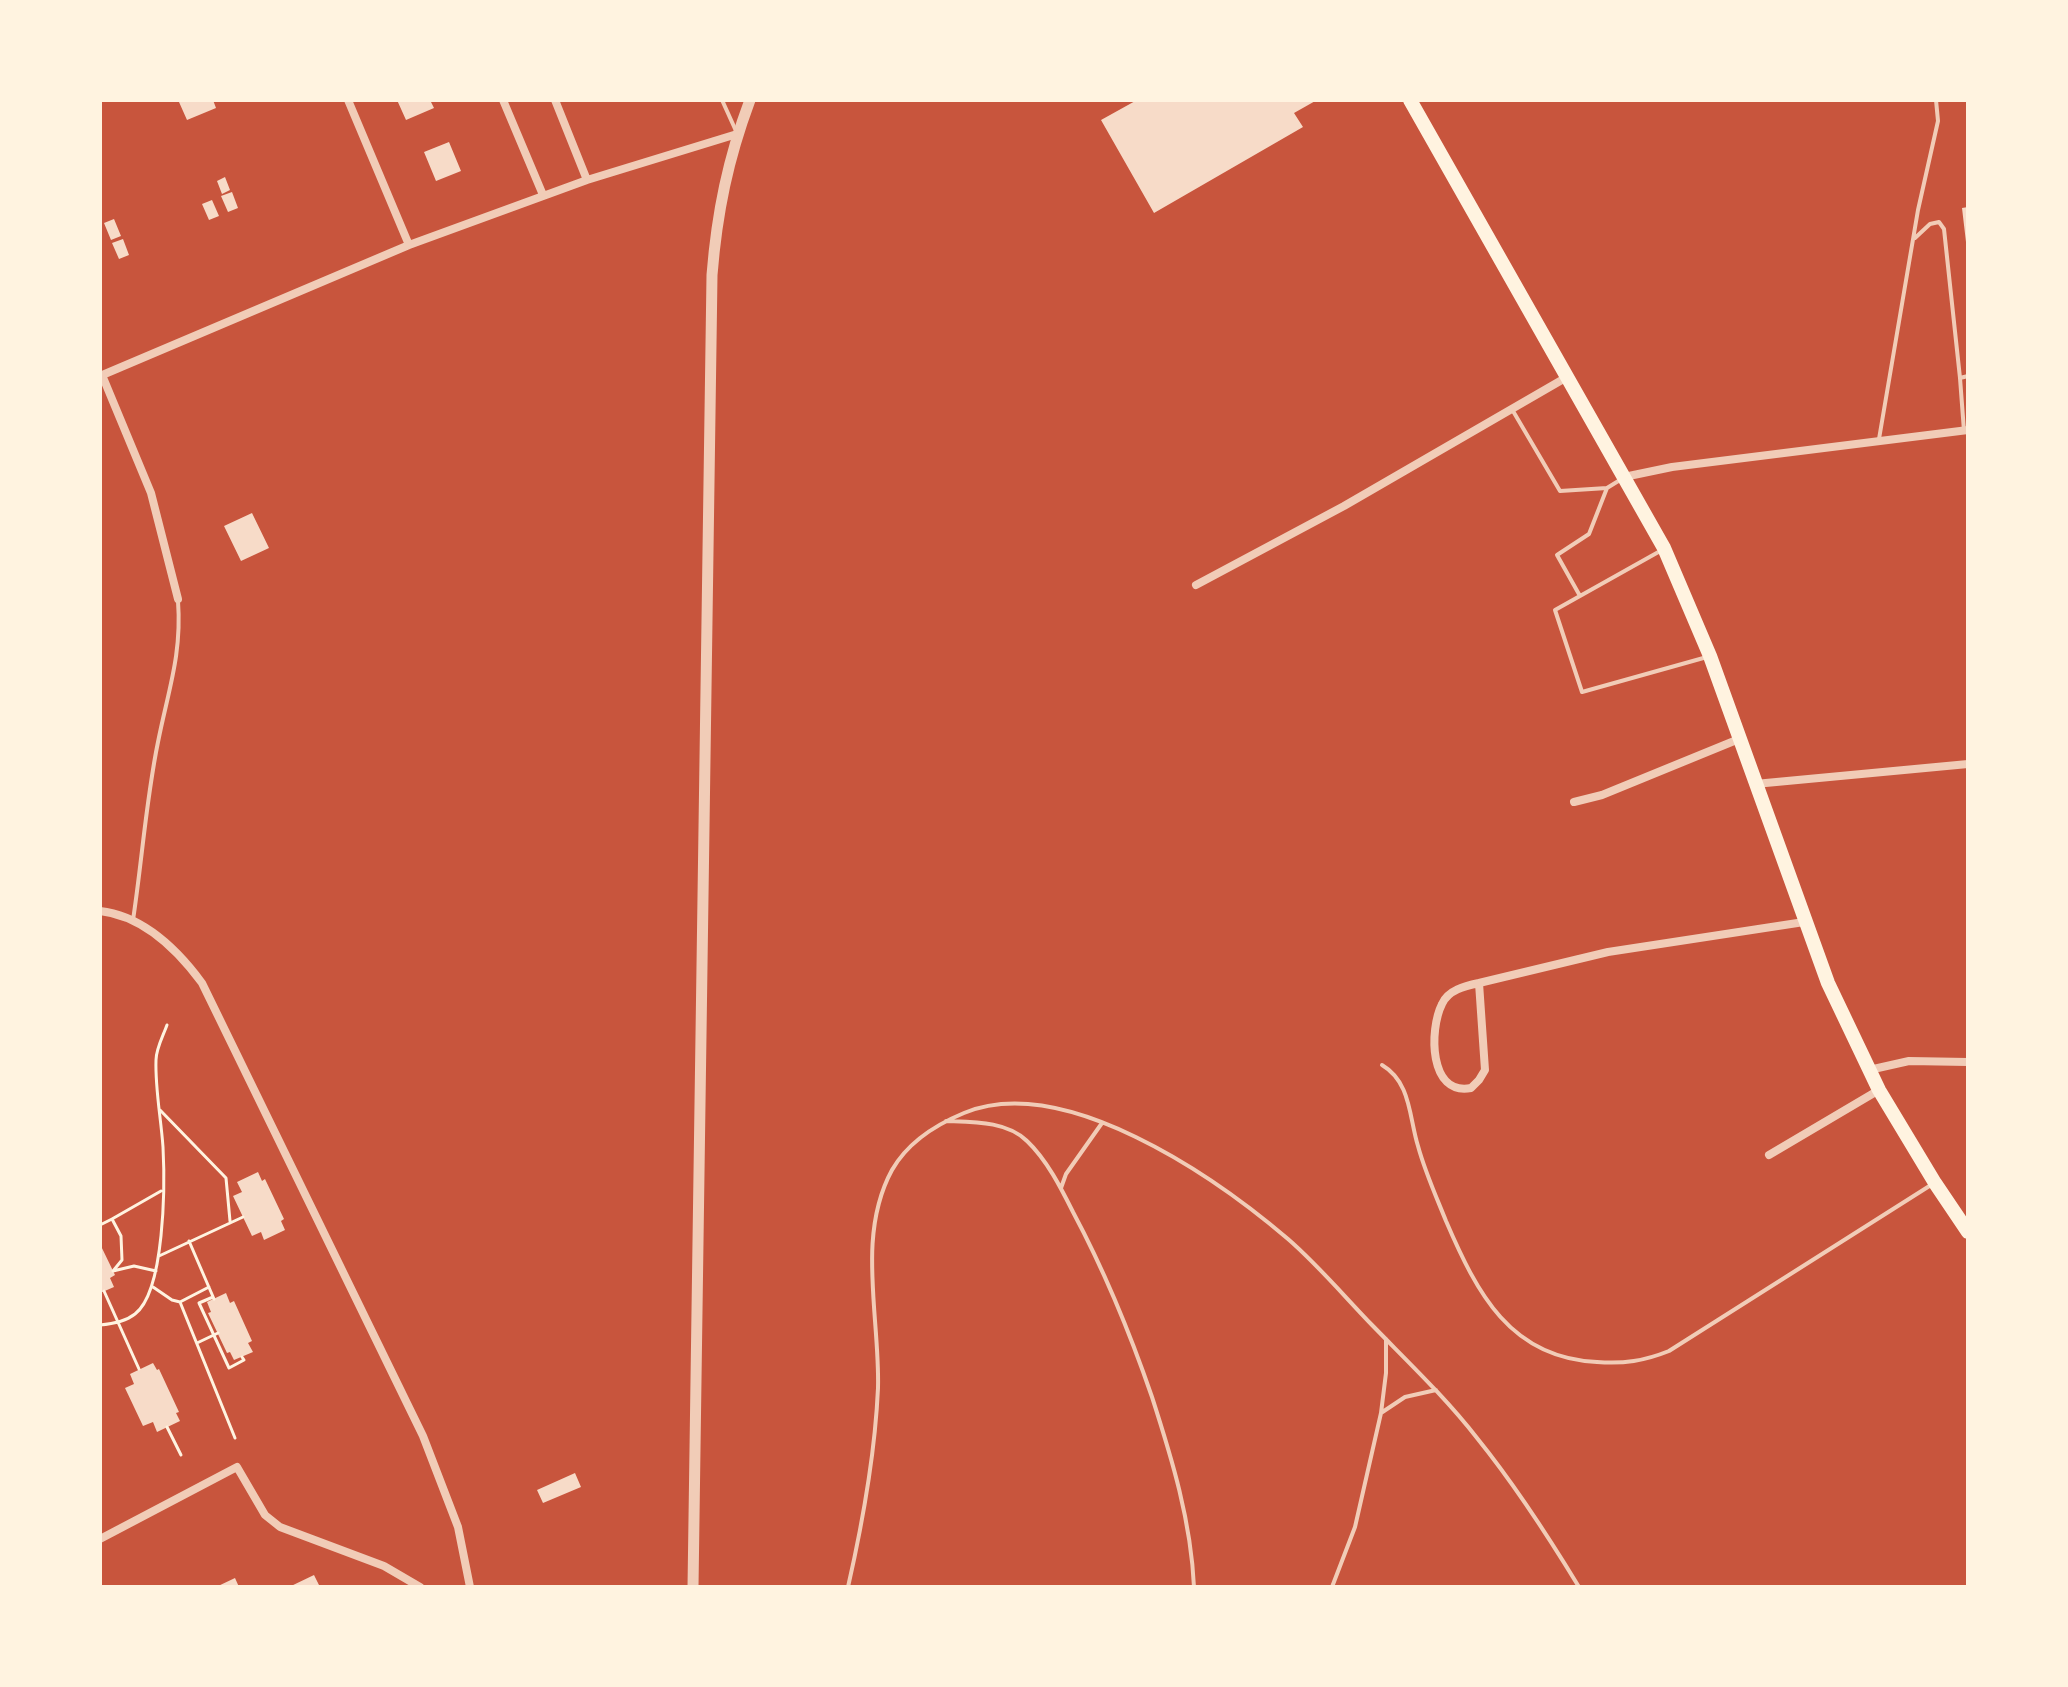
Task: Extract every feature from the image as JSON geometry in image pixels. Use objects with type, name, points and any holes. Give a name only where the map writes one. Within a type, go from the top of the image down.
[{"type":"main road","points":[[1410,100],[1664,548],[1710,656],[1828,983],[1879,1090],[1968,1232]]},
{"type":"street","points":[[348,100],[409,245]]},
{"type":"street","points":[[503,100],[543,195]]},
{"type":"street","points":[[555,100],[587,180]]},
{"type":"street","points":[[693,1587],[712,275],[724,179],[750,100]]},
{"type":"street","points":[[178,599],[151,493],[101,374],[409,245],[587,180],[737,134]]},
{"type":"street","points":[[1196,585],[1344,506],[1567,377]]},
{"type":"street","points":[[1624,477],[1672,467],[1966,430]]},
{"type":"street","points":[[1574,802],[1602,795],[1739,739]]},
{"type":"street","points":[[1754,784],[1968,764]]},
{"type":"street","points":[[100,911],[133,921],[165,940],[187,962],[216,1008],[423,1436],[458,1527],[470,1587]]},
{"type":"street","points":[[1479,983],[1485,1070],[1471,1088],[1453,1088],[1439,1074],[1437,1028],[1442,1004],[1460,987],[1608,952],[1804,922]]},
{"type":"street","points":[[1869,1070],[1909,1061],[1968,1062]]},
{"type":"street","points":[[1769,1155],[1879,1090]]},
{"type":"street","points":[[100,1539],[237,1467],[265,1515],[280,1527],[384,1566],[420,1587]]},
{"type":"lane","points":[[722,100],[737,134]]},
{"type":"lane","points":[[1879,442],[1913,239],[1938,121],[1936,100]]},
{"type":"lane","points":[[1913,239],[1930,224],[1939,222],[1944,229],[1966,430]]},
{"type":"lane","points":[[1960,378],[1968,376]]},
{"type":"lane","points":[[1512,409],[1560,491],[1607,488],[1624,477]]},
{"type":"lane","points":[[1580,596],[1557,555],[1589,534],[1607,488]]},
{"type":"lane","points":[[1664,548],[1555,610],[1582,692],[1710,656]]},
{"type":"lane","points":[[133,921],[158,743],[177,661],[180,632],[178,599]]},
{"type":"lane","points":[[1382,1065],[1393,1072],[1403,1086],[1430,1181],[1473,1279],[1492,1308],[1509,1328],[1532,1345],[1554,1355],[1583,1362],[1624,1364],[1645,1361],[1669,1351],[1935,1183]]},
{"type":"lane","points":[[848,1587],[873,1465],[878,1343],[872,1248],[880,1199],[892,1170],[923,1135],[944,1121],[979,1107],[1007,1103],[1061,1109],[1150,1145],[1245,1204],[1290,1240],[1437,1390],[1478,1439],[1520,1496],[1579,1587]]},
{"type":"lane","points":[[944,1121],[990,1122],[1026,1139],[1061,1189],[1126,1323],[1158,1416],[1183,1500],[1194,1587]]},
{"type":"lane","points":[[1061,1189],[1066,1174],[1102,1123]]},
{"type":"lane","points":[[1332,1587],[1355,1527],[1381,1413],[1386,1338]]},
{"type":"lane","points":[[1381,1413],[1405,1397],[1437,1390]]},
{"type":"path","points":[[100,1326],[135,1315],[153,1287],[163,1190],[155,1057],[167,1025]]},
{"type":"path","points":[[160,1110],[226,1178],[230,1221]]},
{"type":"path","points":[[100,1225],[163,1190]]},
{"type":"path","points":[[158,1256],[243,1217]]},
{"type":"path","points":[[112,1219],[121,1236],[122,1247],[122,1260],[113,1271],[134,1266],[156,1271]]},
{"type":"path","points":[[189,1241],[214,1298],[199,1303],[216,1334],[229,1368],[244,1360],[242,1357]]},
{"type":"path","points":[[153,1287],[180,1302],[209,1287]]},
{"type":"path","points":[[104,1291],[139,1369]]},
{"type":"path","points":[[180,1302],[235,1438]]},
{"type":"path","points":[[197,1343],[216,1334]]},
{"type":"path","points":[[167,1427],[181,1455]]},
{"type":"building","points":[[213,100],[216,108],[187,120],[179,102]]},
{"type":"building","points":[[397,100],[430,100],[434,108],[406,120]]},
{"type":"building","points":[[1137,100],[1317,100],[1294,113],[1303,127],[1154,213],[1101,120]]},
{"type":"building","points":[[449,142],[461,171],[436,181],[424,152]]},
{"type":"building","points":[[225,177],[230,190],[222,194],[217,181]]},
{"type":"building","points":[[232,192],[238,208],[228,212],[221,196]]},
{"type":"building","points":[[212,200],[219,216],[209,220],[202,204]]},
{"type":"building","points":[[1968,207],[1968,242],[1966,242],[1962,208]]},
{"type":"building","points":[[114,219],[121,236],[111,240],[104,223]]},
{"type":"building","points":[[123,239],[129,255],[119,259],[112,243]]},
{"type":"building","points":[[252,513],[269,548],[241,561],[224,526]]},
{"type":"building","points":[[258,1172],[262,1181],[265,1179],[284,1219],[281,1221],[285,1230],[264,1240],[261,1232],[252,1236],[233,1196],[242,1192],[237,1182]]},
{"type":"building","points":[[100,1244],[115,1275],[110,1278],[114,1287],[100,1293]]},
{"type":"building","points":[[226,1293],[230,1303],[234,1301],[252,1341],[248,1343],[253,1352],[234,1360],[230,1352],[227,1353],[208,1313],[211,1312],[207,1302]]},
{"type":"building","points":[[153,1363],[159,1369],[179,1412],[176,1413],[180,1421],[157,1432],[153,1422],[143,1426],[125,1388],[134,1384],[130,1374]]},
{"type":"building","points":[[575,1473],[581,1487],[543,1503],[537,1490]]},
{"type":"building","points":[[314,1575],[320,1587],[289,1587]]},
{"type":"building","points":[[235,1578],[239,1587],[216,1587]]}]
